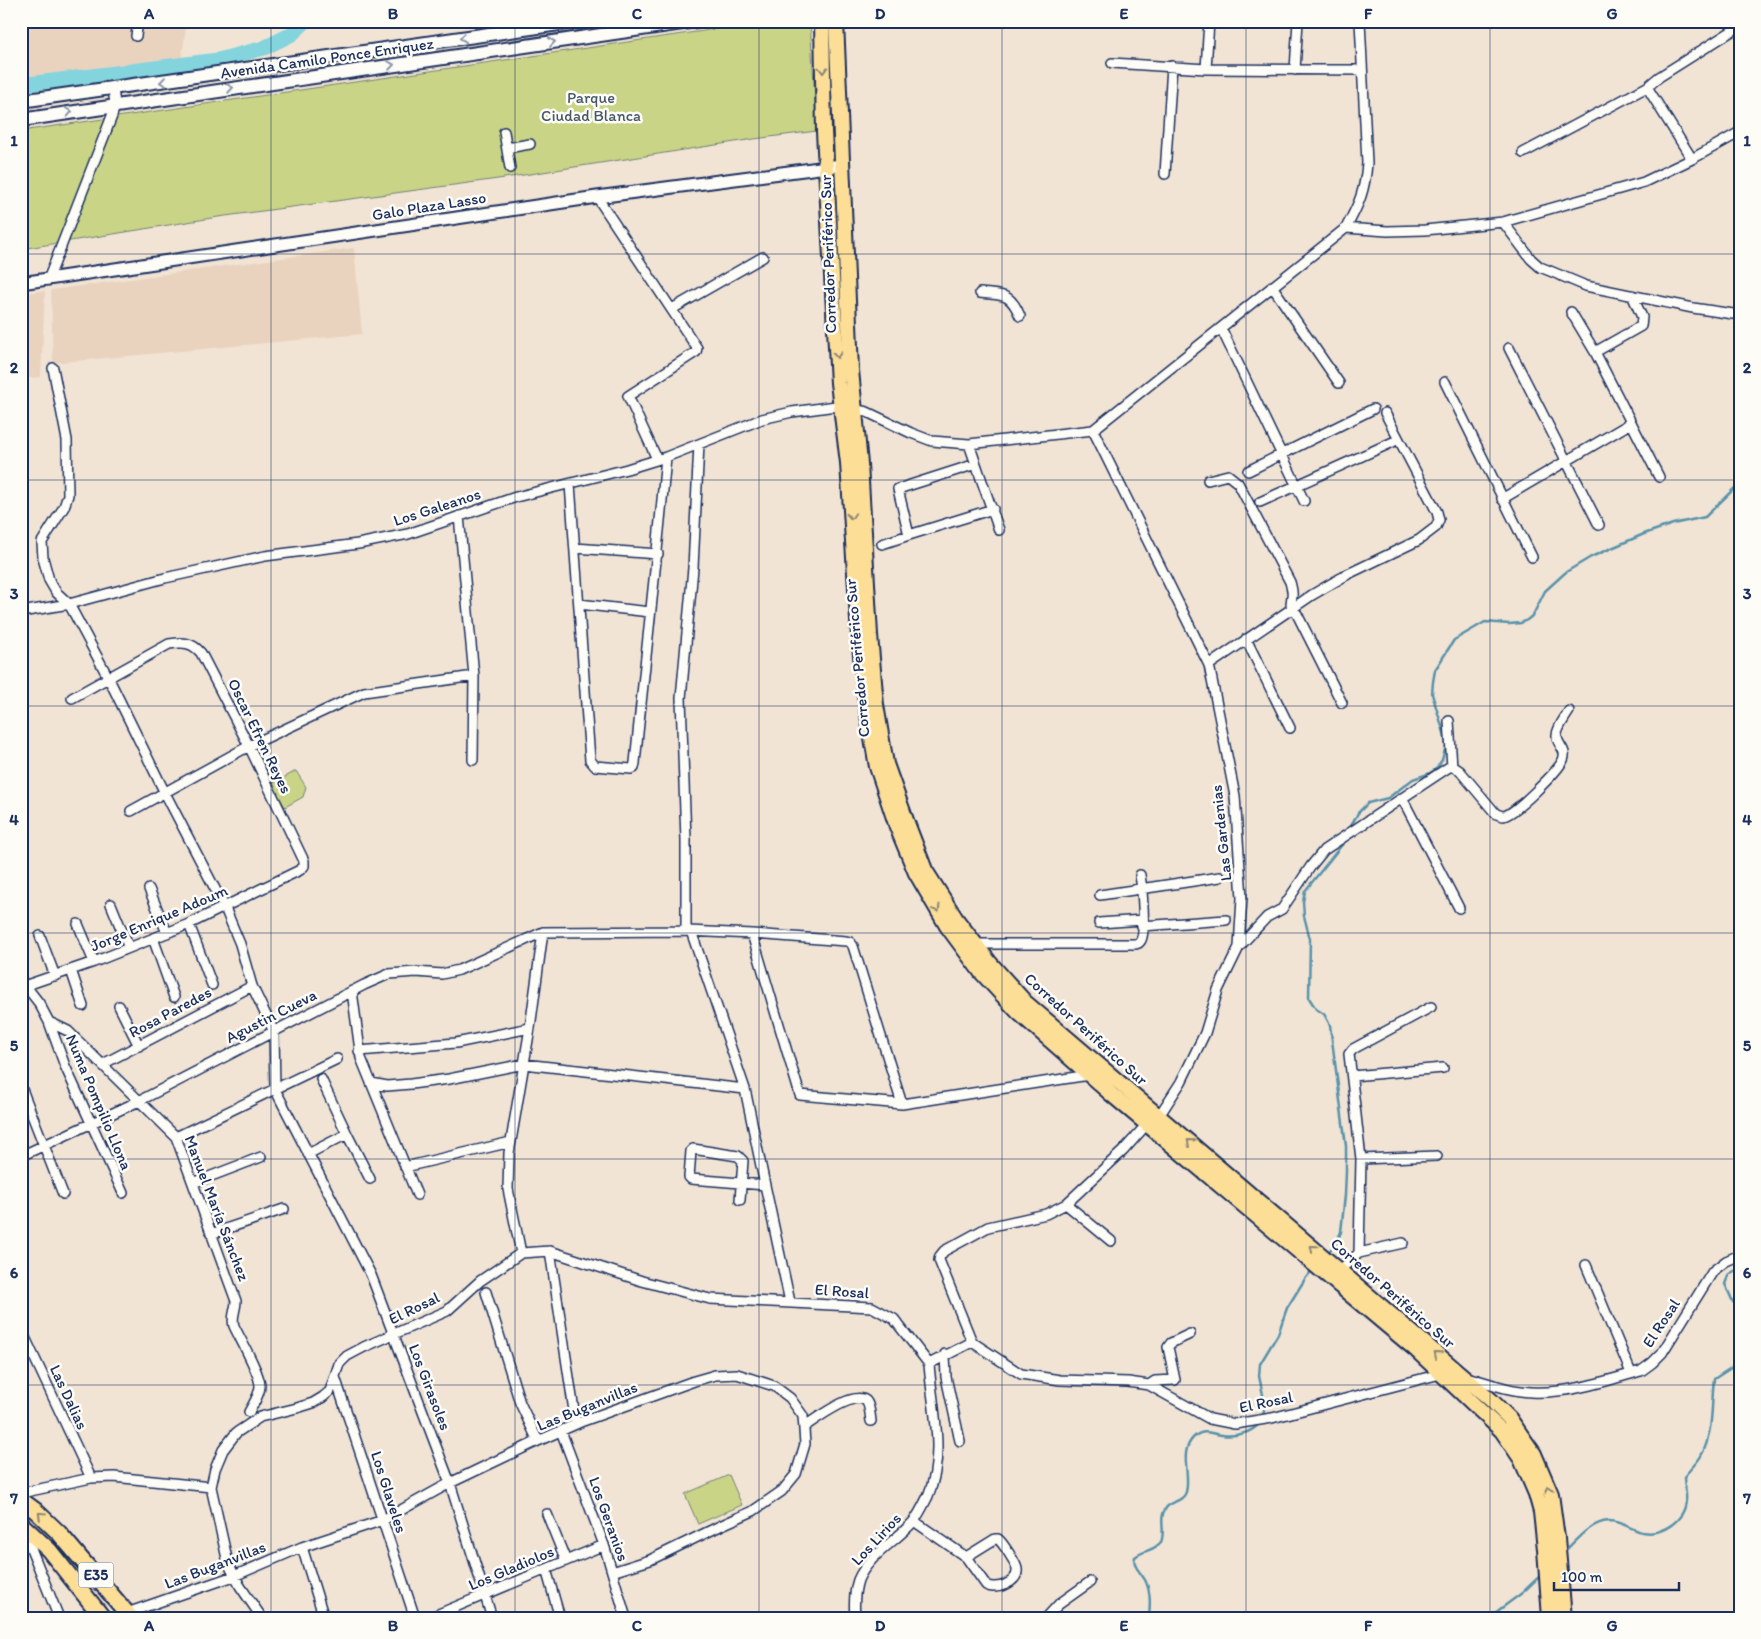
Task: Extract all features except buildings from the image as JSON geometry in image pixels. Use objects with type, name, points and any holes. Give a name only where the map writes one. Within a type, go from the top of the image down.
[{"type":"highway","name":"E35","points":[[21,1500],[36,1510],[59,1533],[129,1615]]},
{"type":"highway","name":"E35","points":[[21,1524],[49,1550],[103,1618]]},
{"type":"main road","name":"Avenida Camilo Ponce Enriquez","points":[[21,101],[508,26],[580,21]]},
{"type":"main road","name":"Avenida Camilo Ponce Enriquez","points":[[21,120],[696,21]]},
{"type":"main road","name":"Corredor Periférico Sur","points":[[822,21],[824,132],[875,696],[886,764],[925,870],[956,919],[990,963],[1025,1002],[1153,1120],[1442,1373],[1502,1431],[1521,1459],[1536,1494],[1541,1512],[1550,1618]]},
{"type":"main road","name":"Corredor Periférico Sur","points":[[836,21],[851,370],[848,408],[848,463],[859,636],[866,703],[877,766],[897,827],[916,874],[947,926],[981,972],[1018,1012],[1089,1075],[1153,1120],[1340,1270],[1509,1418],[1534,1454],[1551,1494],[1561,1574],[1564,1618]]},
{"type":"street","points":[[136,36],[138,21]]},
{"type":"street","points":[[1206,69],[1209,21]]},
{"type":"street","points":[[1295,70],[1298,21]]},
{"type":"street","points":[[848,408],[867,412],[932,441],[969,444],[1093,430],[1346,228],[1361,200],[1366,183],[1367,164],[1360,21]]},
{"type":"street","points":[[1523,153],[1647,87],[1659,77],[1740,26]]},
{"type":"street","points":[[1112,63],[1206,69],[1362,70]]},
{"type":"street","points":[[1165,174],[1172,66]]},
{"type":"street","points":[[1647,87],[1692,160]]},
{"type":"street","points":[[48,280],[115,105],[113,88]]},
{"type":"street","points":[[504,132],[510,168]]},
{"type":"street","points":[[1346,228],[1387,231],[1424,230],[1503,222],[1644,182],[1692,160],[1740,132]]},
{"type":"street","points":[[506,148],[530,144]]},
{"type":"street","name":"Galo Plaza Lasso","points":[[21,283],[597,197],[842,165]]},
{"type":"street","points":[[570,484],[590,760],[595,766],[632,769],[634,768],[658,554],[662,458],[628,396],[696,352],[696,348],[694,342],[597,197]]},
{"type":"street","points":[[1503,222],[1531,259],[1540,267],[1586,286],[1693,308],[1740,315]]},
{"type":"street","points":[[672,309],[763,257]]},
{"type":"street","points":[[1272,286],[1339,383]]},
{"type":"street","points":[[980,293],[1008,297],[1015,304],[1020,316]]},
{"type":"street","points":[[1595,352],[1641,326],[1642,316],[1632,295]]},
{"type":"street","points":[[1571,312],[1595,352],[1659,477]]},
{"type":"street","points":[[1221,328],[1304,501]]},
{"type":"street","points":[[1509,348],[1598,525]]},
{"type":"street","points":[[53,368],[66,440],[68,495],[64,507],[42,542],[42,550],[52,586],[69,604],[225,908],[240,944],[252,986],[274,1032],[276,1092]]},
{"type":"street","points":[[1445,382],[1532,557]]},
{"type":"street","name":"Los Galeanos","points":[[21,612],[69,604],[165,578],[265,556],[358,544],[408,534],[516,498],[662,458],[762,419],[792,412],[848,408]]},
{"type":"street","points":[[1248,471],[1373,409]]},
{"type":"street","points":[[1209,665],[1291,609],[1348,574],[1419,540],[1436,527],[1439,520],[1437,512],[1384,412]]},
{"type":"street","points":[[1502,499],[1631,424]]},
{"type":"street","name":"Las Gardenias","points":[[972,1342],[939,1260],[940,1256],[944,1251],[988,1227],[1046,1214],[1066,1204],[1153,1120],[1181,1082],[1205,1033],[1218,990],[1239,947],[1242,898],[1234,796],[1209,665],[1093,430]]},
{"type":"street","points":[[1260,502],[1393,442]]},
{"type":"street","points":[[699,444],[693,568],[681,698],[688,931],[745,1089],[790,1302]]},
{"type":"street","points":[[969,444],[999,530]]},
{"type":"street","points":[[909,535],[898,489],[976,464]]},
{"type":"street","points":[[1208,480],[1228,475],[1238,483],[1290,582],[1291,609],[1297,614],[1342,702]]},
{"type":"street","points":[[882,544],[992,510]]},
{"type":"street","points":[[459,516],[474,676],[473,760]]},
{"type":"street","points":[[575,548],[658,554]]},
{"type":"street","points":[[580,604],[650,612]]},
{"type":"street","points":[[1246,639],[1290,728]]},
{"type":"street","name":"Oscar Efren Reyes","points":[[108,677],[169,644],[187,643],[196,646],[249,746],[304,861],[304,866]]},
{"type":"street","points":[[131,811],[249,746],[364,692],[474,676]]},
{"type":"street","points":[[72,698],[108,677]]},
{"type":"street","points":[[1452,767],[1460,771],[1496,814],[1504,816],[1539,788],[1563,761],[1565,754],[1557,740],[1556,733],[1569,711]]},
{"type":"street","points":[[1449,721],[1452,767]]},
{"type":"street","points":[[1239,947],[1267,917],[1282,909],[1324,850],[1452,767]]},
{"type":"street","points":[[1402,798],[1458,908]]},
{"type":"street","name":"Jorge Enrique Adoum","points":[[23,984],[55,976],[94,962],[189,924],[225,908],[300,870],[304,866]]},
{"type":"street","points":[[976,944],[1139,943],[1142,938],[1142,890],[1140,875]]},
{"type":"street","points":[[1100,896],[1220,878]]},
{"type":"street","points":[[149,889],[167,933]]},
{"type":"street","points":[[111,904],[129,948]]},
{"type":"street","points":[[1099,923],[1226,920]]},
{"type":"street","points":[[78,924],[94,962]]},
{"type":"street","points":[[189,924],[212,985]]},
{"type":"street","points":[[522,1254],[508,1189],[509,1153],[530,1028],[542,932],[688,931],[850,942],[853,946],[902,1104]]},
{"type":"street","name":"Agustin Cueva","points":[[21,1156],[140,1101],[352,991],[389,974],[416,972],[442,974],[459,970],[542,932]]},
{"type":"street","points":[[752,934],[800,1096],[902,1104],[1089,1075]]},
{"type":"street","points":[[40,936],[55,976]]},
{"type":"street","points":[[153,938],[174,997]]},
{"type":"street","points":[[71,970],[83,1006]]},
{"type":"street","points":[[23,984],[39,1003],[49,1022]]},
{"type":"street","name":"Rosa Paredes","points":[[103,1064],[252,986]]},
{"type":"street","points":[[352,991],[359,1051],[416,1195]]},
{"type":"street","points":[[119,1006],[139,1046]]},
{"type":"street","points":[[1359,1253],[1361,1159],[1349,1059],[1350,1054],[1353,1049],[1431,1007]]},
{"type":"street","name":"Manuel María Sánchez","points":[[49,1022],[68,1031],[176,1137],[236,1301],[232,1320],[234,1326],[254,1366],[260,1384],[258,1396],[249,1412]]},
{"type":"street","name":"Numa Pompilio Llona","points":[[49,1022],[65,1066],[90,1124],[123,1193]]},
{"type":"street","points":[[359,1051],[456,1043],[530,1028]]},
{"type":"street","points":[[176,1137],[276,1092],[337,1059]]},
{"type":"street","points":[[371,1083],[387,1086],[449,1080],[524,1064],[745,1089]]},
{"type":"street","points":[[1352,1076],[1443,1068]]},
{"type":"street","points":[[321,1080],[370,1179]]},
{"type":"street","points":[[21,1087],[63,1194]]},
{"type":"street","name":"Los Girasoles","points":[[276,1092],[371,1275],[450,1483],[492,1618]]},
{"type":"street","points":[[308,1154],[347,1134]]},
{"type":"street","points":[[405,1167],[511,1142]]},
{"type":"street","points":[[740,1200],[740,1184],[742,1161],[738,1156],[693,1149],[691,1151],[689,1177],[691,1179],[740,1184],[765,1185]]},
{"type":"street","points":[[1361,1159],[1437,1156]]},
{"type":"street","points":[[193,1183],[261,1157]]},
{"type":"street","points":[[1066,1204],[1110,1241]]},
{"type":"street","points":[[211,1234],[284,1209]]},
{"type":"street","points":[[1340,1270],[1359,1253],[1403,1243]]},
{"type":"street","points":[[550,1251],[576,1424]]},
{"type":"street","name":"El Rosal","points":[[211,1488],[215,1469],[223,1450],[236,1433],[260,1417],[313,1403],[330,1391],[339,1364],[347,1356],[447,1310],[480,1281],[522,1254],[550,1251],[642,1281],[710,1299],[872,1307],[894,1319],[929,1364]]},
{"type":"street","name":"El Rosal","points":[[972,1342],[1021,1374],[1060,1380],[1128,1382],[1148,1385],[1210,1419],[1235,1424],[1272,1418],[1442,1373],[1460,1374],[1505,1388],[1558,1392],[1641,1370],[1652,1363],[1662,1352],[1713,1271],[1726,1261],[1740,1255]]},
{"type":"street","points":[[1586,1265],[1631,1373]]},
{"type":"street","points":[[486,1292],[520,1404],[538,1441]]},
{"type":"street","name":"Las Dalias","points":[[21,1328],[91,1478]]},
{"type":"street","points":[[21,1333],[28,1345]]},
{"type":"street","points":[[1148,1385],[1156,1381],[1175,1380],[1168,1348],[1171,1343],[1190,1334]]},
{"type":"street","points":[[929,1364],[945,1354],[972,1342]]},
{"type":"street","points":[[945,1354],[946,1377],[960,1441]]},
{"type":"street","name":"Los Lirios","points":[[856,1618],[854,1603],[858,1580],[868,1565],[914,1522],[928,1496],[934,1478],[937,1449],[936,1419],[929,1364]]},
{"type":"street","name":"Las Buganvillas","points":[[129,1615],[234,1576],[302,1547],[383,1520],[450,1483],[576,1424],[715,1375],[737,1374],[774,1386],[790,1398],[803,1416],[805,1426]]},
{"type":"street","name":"Los Glaveles","points":[[335,1377],[415,1618]]},
{"type":"street","points":[[612,1572],[650,1560],[754,1511],[782,1491],[796,1474],[805,1444],[805,1426],[847,1401],[865,1400],[868,1404],[871,1421]]},
{"type":"street","name":"Los Geranios","points":[[561,1431],[604,1545],[626,1618]]},
{"type":"street","points":[[21,1493],[91,1478],[114,1477],[211,1488],[228,1563],[234,1576],[262,1618]]},
{"type":"street","points":[[547,1514],[566,1561]]},
{"type":"street","points":[[914,1522],[966,1557],[986,1585],[991,1588],[1006,1585],[1016,1575],[1018,1569],[998,1539],[966,1557]]},
{"type":"street","points":[[21,1524],[60,1618]]},
{"type":"street","name":"Los Gladiolos","points":[[430,1618],[604,1545]]},
{"type":"street","points":[[302,1547],[324,1618]]},
{"type":"street","points":[[546,1569],[560,1618]]},
{"type":"street","points":[[1046,1618],[1059,1604],[1090,1582]]},
{"type":"street","points":[[848,1618],[854,1603]]},
{"type":"shaded area","points":[[21,21],[187,21],[180,69],[21,92]]},
{"type":"shaded area","points":[[354,248],[362,334],[53,363],[51,290]]},
{"type":"shaded area","points":[[45,291],[41,377],[21,379],[21,293]]},
{"type":"green space","name":"Parque Ciudad Blanca","points":[[771,21],[810,21],[817,131],[498,179],[218,217],[21,249],[21,131]]},
{"type":"green space","points":[[296,771],[306,787],[303,797],[285,807],[272,784]]},
{"type":"green space","points":[[729,1475],[742,1505],[698,1524],[685,1494]]},
{"type":"waterway","points":[[21,85],[218,60],[264,48],[292,34],[306,21]]},
{"type":"waterway","points":[[1350,828],[1358,813],[1368,803],[1388,798],[1413,779],[1436,769],[1442,760],[1446,746],[1432,694],[1433,682],[1435,670],[1454,640],[1485,622],[1509,624],[1521,623],[1527,620],[1533,615],[1545,591],[1566,572],[1591,557],[1644,534],[1673,524],[1705,517],[1740,483]]},
{"type":"waterway","points":[[1327,1254],[1336,1243],[1341,1232],[1345,1195],[1346,1146],[1330,1025],[1324,1014],[1316,1009],[1309,998],[1310,939],[1304,916],[1303,902],[1305,891],[1345,841]]},
{"type":"waterway","points":[[1740,1268],[1729,1274],[1725,1284],[1733,1302],[1740,1308]]},
{"type":"waterway","points":[[1263,1417],[1265,1404],[1259,1376],[1260,1364],[1278,1334],[1287,1308],[1313,1269]]},
{"type":"waterway","points":[[1563,1553],[1589,1528],[1602,1522],[1613,1521],[1649,1533],[1664,1529],[1677,1520],[1685,1508],[1684,1477],[1701,1456],[1708,1438],[1714,1379],[1740,1362]]},
{"type":"waterway","points":[[1149,1618],[1149,1591],[1134,1561],[1135,1557],[1141,1553],[1159,1545],[1163,1533],[1162,1520],[1166,1508],[1180,1500],[1186,1492],[1186,1456],[1189,1443],[1201,1433],[1238,1435],[1253,1429],[1260,1422]]},
{"type":"waterway","points":[[1488,1618],[1522,1593],[1541,1575]]}]
